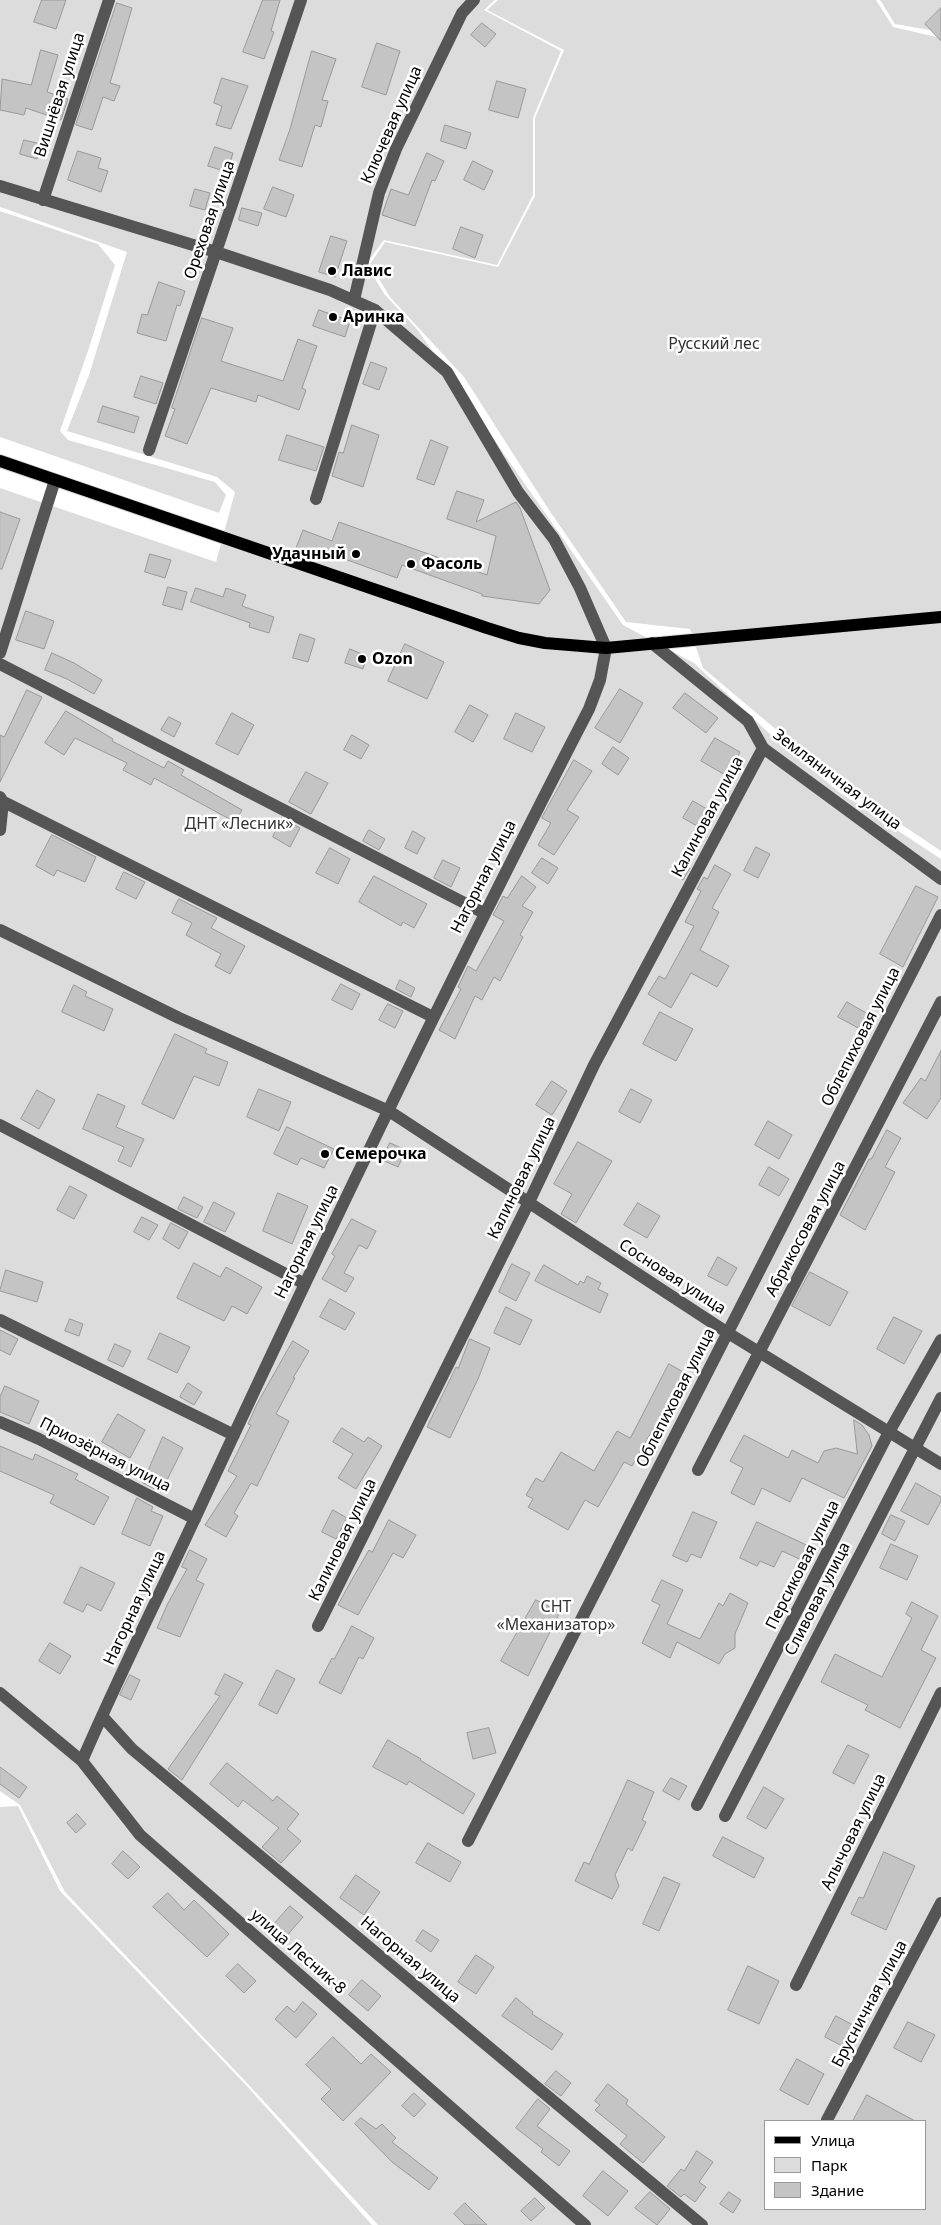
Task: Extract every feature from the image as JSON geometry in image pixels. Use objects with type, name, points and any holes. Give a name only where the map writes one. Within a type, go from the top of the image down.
[{"type":"main road","points":[[0,461],[519,638],[545,643],[606,648],[941,617]]},
{"type":"street","name":"Вишнёвая улица","points":[[43,200],[109,0]]},
{"type":"street","name":"Ореховая улица","points":[[149,450],[301,0]]},
{"type":"street","name":"Ключевая улица","points":[[354,300],[378,193],[393,157],[462,13],[474,0]]},
{"type":"street","points":[[0,186],[216,252],[354,300],[376,310],[447,372],[518,492],[554,539],[580,588],[606,648]]},
{"type":"street","points":[[316,499],[376,310]]},
{"type":"street","points":[[0,653],[55,480]]},
{"type":"street","name":"Земляничная улица","points":[[652,643],[748,721],[763,748],[941,879]]},
{"type":"street","name":"Нагорная улица","points":[[82,1761],[234,1434],[433,1017],[589,709],[600,680],[606,648]]},
{"type":"street","points":[[0,664],[484,913]]},
{"type":"street","name":"Калиновая улица","points":[[318,1626],[529,1202],[594,1065],[763,748]]},
{"type":"street","points":[[0,830],[1,800],[433,1017]]},
{"type":"street","name":"Облепиховая улица","points":[[468,1841],[941,915]]},
{"type":"street","name":"Сосновая улица","points":[[0,930],[179,1018],[389,1111],[728,1333],[941,1464]]},
{"type":"street","name":"Абрикосовая улица","points":[[698,1470],[941,1002]]},
{"type":"street","points":[[0,1125],[305,1284]]},
{"type":"street","points":[[0,1320],[234,1434]]},
{"type":"street","name":"Персиковая улица","points":[[697,1805],[889,1432],[941,1340]]},
{"type":"street","name":"Сливовая улица","points":[[725,1816],[941,1398]]},
{"type":"street","name":"Приозёрная улица","points":[[0,1422],[38,1439],[195,1519]]},
{"type":"street","name":"улица Лесник-8","points":[[0,1693],[82,1761],[140,1834],[585,2225]]},
{"type":"street","name":"Алычовая улица","points":[[796,1984],[941,1693]]},
{"type":"street","name":"Нагорная улица","points":[[102,1716],[132,1749],[702,2225]]},
{"type":"street","name":"Брусничная улица","points":[[827,2120],[941,1903]]},
{"type":"green space","name":"СНТ «Механизатор»","points":[[0,0],[495,0],[484,10],[561,51],[533,118],[533,195],[497,265],[384,240],[366,264],[385,295],[417,329],[623,625],[694,663],[772,736],[839,792],[941,859],[941,2225],[378,2225],[247,2083],[65,1892],[20,1805],[0,1791],[0,488],[216,562],[235,492],[217,477],[67,431],[89,375],[127,252],[0,207]]},
{"type":"green space","name":"Русский лес","points":[[498,0],[876,0],[893,27],[941,38],[941,851],[841,784],[703,668],[690,629],[626,622],[549,510],[464,377],[390,297],[370,264],[385,242],[498,267],[535,196],[535,118],[564,50],[487,10]]},
{"type":"green space","points":[[880,0],[941,0],[941,32],[895,24]]},
{"type":"green space","points":[[0,211],[98,244],[115,265],[60,431],[68,440],[215,482],[226,495],[219,513],[0,437]]},
{"type":"green space","points":[[18,1806],[60,1891],[245,2084],[372,2225],[0,2225],[0,1807]]},
{"type":"building","points":[[42,0],[66,0],[56,29],[34,22]]},
{"type":"building","points":[[263,0],[280,0],[271,31],[274,32],[264,59],[243,52]]},
{"type":"building","points":[[117,3],[132,8],[110,83],[120,86],[114,101],[103,97],[92,130],[76,125]]},
{"type":"building","points":[[941,8],[941,41],[925,24]]},
{"type":"building","points":[[482,23],[496,34],[485,47],[471,35]]},
{"type":"building","points":[[377,43],[400,51],[386,95],[362,87]]},
{"type":"building","points":[[41,50],[58,55],[47,92],[68,99],[61,120],[26,108],[24,115],[0,110],[2,79],[31,85]]},
{"type":"building","points":[[312,51],[336,59],[322,100],[328,101],[321,127],[315,125],[302,167],[279,160],[290,129]]},
{"type":"building","points":[[222,78],[248,86],[231,129],[216,125],[222,106],[214,103]]},
{"type":"building","points":[[497,81],[526,89],[518,118],[489,110]]},
{"type":"building","points":[[445,125],[471,133],[466,149],[441,141]]},
{"type":"building","points":[[24,140],[41,144],[37,159],[20,154]]},
{"type":"building","points":[[215,147],[233,153],[227,172],[208,166]]},
{"type":"building","points":[[78,151],[101,158],[98,168],[108,171],[101,192],[68,180]]},
{"type":"building","points":[[427,153],[444,161],[435,181],[432,180],[415,226],[382,215],[391,189],[408,195]]},
{"type":"building","points":[[473,161],[493,171],[484,190],[464,180]]},
{"type":"building","points":[[273,187],[294,195],[286,217],[264,209]]},
{"type":"building","points":[[195,189],[210,193],[205,210],[190,206]]},
{"type":"building","points":[[242,208],[262,213],[258,226],[239,220]]},
{"type":"building","points":[[461,227],[483,235],[475,258],[453,249]]},
{"type":"building","points":[[331,236],[347,241],[335,277],[319,272]]},
{"type":"building","points":[[159,282],[185,291],[180,306],[177,305],[166,341],[137,333],[142,314],[147,315]]},
{"type":"building","points":[[319,310],[350,321],[345,337],[313,326]]},
{"type":"building","points":[[202,318],[233,328],[221,361],[283,381],[298,339],[317,346],[302,388],[306,390],[299,410],[258,395],[256,402],[211,388],[187,444],[165,436],[175,409],[172,408]]},
{"type":"building","points":[[371,362],[387,368],[379,390],[363,384]]},
{"type":"building","points":[[141,376],[163,383],[156,404],[134,397]]},
{"type":"building","points":[[103,406],[139,417],[134,433],[98,422]]},
{"type":"building","points":[[352,425],[379,435],[363,487],[332,476],[339,452],[343,453]]},
{"type":"building","points":[[287,435],[324,447],[316,471],[279,460]]},
{"type":"building","points":[[431,440],[448,447],[434,485],[417,479]]},
{"type":"building","points":[[457,491],[484,500],[476,522],[516,502],[520,508],[550,590],[539,604],[482,596],[482,594],[402,565],[397,578],[328,553],[326,559],[296,548],[303,530],[332,541],[339,522],[487,575],[496,536],[447,519]]},
{"type":"building","points":[[0,512],[20,519],[2,569],[0,569]]},
{"type":"building","points":[[150,554],[171,560],[165,578],[145,572]]},
{"type":"building","points":[[168,587],[187,592],[182,610],[163,605]]},
{"type":"building","points":[[196,588],[223,597],[226,588],[246,595],[242,606],[274,617],[269,633],[249,627],[250,623],[191,602]]},
{"type":"building","points":[[26,611],[54,621],[44,649],[16,640]]},
{"type":"building","points":[[300,634],[315,639],[308,662],[293,658]]},
{"type":"building","points":[[405,644],[444,662],[427,699],[388,681]]},
{"type":"building","points":[[350,649],[367,656],[363,669],[345,663]]},
{"type":"building","points":[[52,653],[74,663],[102,680],[94,694],[67,679],[45,670]]},
{"type":"building","points":[[620,689],[643,703],[620,743],[595,728]]},
{"type":"building","points":[[27,690],[42,697],[0,782],[0,735],[4,737]]},
{"type":"building","points":[[685,693],[718,718],[706,733],[673,708]]},
{"type":"building","points":[[470,705],[488,715],[473,742],[455,732]]},
{"type":"building","points":[[66,711],[113,739],[112,741],[164,768],[168,761],[184,770],[181,775],[242,810],[235,822],[154,778],[151,785],[123,770],[127,763],[75,738],[64,755],[45,743]]},
{"type":"building","points":[[232,713],[254,725],[238,755],[216,744]]},
{"type":"building","points":[[516,713],[545,727],[532,752],[504,739]]},
{"type":"building","points":[[169,717],[181,723],[174,737],[161,730]]},
{"type":"building","points":[[352,735],[369,745],[361,759],[344,750]]},
{"type":"building","points":[[715,738],[740,752],[727,776],[701,761]]},
{"type":"building","points":[[613,747],[629,758],[618,775],[602,764]]},
{"type":"building","points":[[574,760],[592,771],[567,810],[579,817],[554,855],[538,845],[551,823],[542,818]]},
{"type":"building","points":[[306,772],[328,783],[311,814],[289,802]]},
{"type":"building","points":[[693,801],[707,809],[697,826],[683,818]]},
{"type":"building","points":[[282,818],[300,828],[290,847],[273,837]]},
{"type":"building","points":[[369,830],[385,839],[379,850],[363,841]]},
{"type":"building","points":[[413,831],[425,838],[417,854],[405,848]]},
{"type":"building","points":[[52,835],[96,857],[85,882],[57,870],[54,876],[36,866]]},
{"type":"building","points":[[756,847],[770,854],[758,878],[744,871]]},
{"type":"building","points":[[330,848],[350,859],[338,884],[316,873]]},
{"type":"building","points":[[542,858],[558,868],[548,884],[532,873]]},
{"type":"building","points":[[443,860],[460,868],[451,887],[434,878]]},
{"type":"building","points":[[681,863],[690,868],[683,880],[674,874]]},
{"type":"building","points":[[715,865],[731,874],[712,908],[719,912],[700,950],[729,966],[717,987],[691,973],[671,1008],[648,994],[659,976],[665,979],[694,926],[685,922],[701,891],[697,889],[704,877],[707,879]]},
{"type":"building","points":[[124,872],[145,882],[136,899],[116,889]]},
{"type":"building","points":[[374,876],[427,904],[414,928],[403,922],[401,926],[359,902]]},
{"type":"building","points":[[522,876],[536,887],[522,906],[533,912],[520,935],[523,937],[500,981],[494,977],[482,1000],[475,996],[455,1039],[439,1030],[461,989],[458,987],[468,966],[476,971],[504,921],[493,915],[503,896],[507,898]]},
{"type":"building","points":[[916,886],[938,897],[903,967],[880,954]]},
{"type":"building","points":[[179,899],[217,918],[211,928],[245,946],[230,974],[215,966],[221,954],[186,935],[192,923],[172,913]]},
{"type":"building","points":[[400,980],[415,988],[411,997],[396,989]]},
{"type":"building","points":[[341,984],[360,994],[352,1010],[332,1000]]},
{"type":"building","points":[[74,985],[87,992],[85,996],[113,1009],[104,1031],[62,1012]]},
{"type":"building","points":[[847,1002],[868,1014],[860,1029],[838,1017]]},
{"type":"building","points":[[388,1004],[403,1011],[395,1028],[379,1020]]},
{"type":"building","points":[[660,1012],[693,1029],[676,1061],[643,1044]]},
{"type":"building","points":[[175,1034],[207,1049],[205,1053],[228,1062],[219,1086],[194,1076],[174,1119],[142,1104]]},
{"type":"building","points":[[941,1051],[941,1098],[927,1119],[903,1103],[921,1078],[925,1081]]},
{"type":"building","points":[[552,1081],[567,1091],[552,1115],[536,1105]]},
{"type":"building","points":[[259,1089],[291,1102],[279,1131],[247,1117]]},
{"type":"building","points":[[631,1089],[652,1100],[640,1123],[619,1112]]},
{"type":"building","points":[[37,1090],[55,1100],[39,1129],[21,1119]]},
{"type":"building","points":[[98,1094],[125,1106],[116,1127],[144,1139],[131,1167],[118,1161],[124,1147],[83,1129]]},
{"type":"building","points":[[768,1121],[792,1135],[779,1159],[755,1145]]},
{"type":"building","points":[[287,1127],[334,1149],[324,1168],[301,1158],[297,1165],[274,1154]]},
{"type":"building","points":[[887,1130],[901,1138],[885,1167],[895,1172],[865,1230],[840,1215],[869,1159],[871,1159]]},
{"type":"building","points":[[578,1142],[612,1161],[576,1223],[561,1214],[572,1194],[554,1184]]},
{"type":"building","points":[[390,1143],[406,1150],[398,1167],[382,1160]]},
{"type":"building","points":[[769,1167],[789,1179],[779,1196],[759,1185]]},
{"type":"building","points":[[70,1186],[87,1195],[74,1219],[57,1210]]},
{"type":"building","points":[[278,1193],[308,1206],[292,1244],[263,1231]]},
{"type":"building","points":[[184,1197],[203,1207],[197,1218],[178,1209]]},
{"type":"building","points":[[214,1202],[235,1213],[225,1232],[204,1222]]},
{"type":"building","points":[[638,1203],[660,1216],[647,1238],[624,1225]]},
{"type":"building","points":[[142,1217],[158,1225],[149,1240],[134,1232]]},
{"type":"building","points":[[352,1219],[376,1231],[367,1249],[359,1245],[344,1273],[354,1278],[346,1292],[322,1279],[335,1256],[332,1254]]},
{"type":"building","points":[[171,1223],[188,1232],[179,1249],[163,1239]]},
{"type":"building","points":[[718,1257],[737,1268],[727,1286],[708,1276]]},
{"type":"building","points":[[194,1263],[220,1277],[226,1267],[262,1287],[247,1314],[232,1306],[224,1321],[177,1298]]},
{"type":"building","points":[[512,1264],[530,1273],[516,1301],[499,1292]]},
{"type":"building","points":[[544,1265],[578,1285],[580,1281],[584,1283],[587,1276],[601,1283],[598,1289],[608,1294],[600,1313],[535,1281]]},
{"type":"building","points":[[6,1270],[43,1282],[37,1302],[0,1291]]},
{"type":"building","points":[[810,1272],[848,1292],[830,1326],[792,1306]]},
{"type":"building","points":[[330,1299],[355,1313],[345,1330],[320,1317]]},
{"type":"building","points":[[506,1307],[532,1320],[520,1345],[494,1333]]},
{"type":"building","points":[[894,1317],[922,1331],[904,1364],[877,1349]]},
{"type":"building","points":[[70,1319],[83,1324],[79,1336],[65,1331]]},
{"type":"building","points":[[0,1330],[18,1339],[10,1355],[0,1350]]},
{"type":"building","points":[[160,1333],[190,1347],[177,1373],[148,1359]]},
{"type":"building","points":[[470,1339],[490,1348],[478,1379],[450,1438],[427,1427],[456,1367],[458,1368]]},
{"type":"building","points":[[293,1341],[309,1351],[293,1378],[295,1378],[276,1414],[289,1421],[257,1486],[251,1483],[234,1513],[238,1516],[226,1537],[205,1525],[237,1476],[228,1471],[251,1425],[248,1424],[257,1404]]},
{"type":"building","points":[[115,1344],[131,1351],[123,1367],[108,1360]]},
{"type":"building","points":[[669,1364],[685,1373],[632,1466],[624,1462],[598,1507],[585,1500],[568,1530],[528,1507],[533,1499],[526,1495],[536,1478],[543,1482],[561,1452],[594,1471],[617,1431],[630,1438]]},
{"type":"building","points":[[188,1383],[202,1392],[194,1405],[180,1397]]},
{"type":"building","points":[[5,1386],[39,1401],[29,1424],[0,1412],[0,1397]]},
{"type":"building","points":[[118,1414],[145,1430],[130,1458],[102,1442]]},
{"type":"building","points":[[854,1420],[862,1425],[869,1435],[872,1446],[844,1498],[802,1478],[790,1502],[762,1488],[754,1505],[731,1493],[743,1468],[730,1461],[744,1435],[788,1458],[792,1450],[818,1463],[824,1451],[836,1448],[857,1454]]},
{"type":"building","points":[[342,1428],[364,1442],[368,1437],[382,1446],[356,1489],[338,1478],[353,1454],[333,1442]]},
{"type":"building","points":[[163,1437],[183,1448],[161,1492],[143,1483]]},
{"type":"building","points":[[0,1446],[33,1460],[35,1454],[78,1474],[75,1479],[109,1497],[94,1525],[50,1503],[54,1495],[0,1471]]},
{"type":"building","points":[[916,1483],[941,1497],[941,1501],[928,1525],[901,1511]]},
{"type":"building","points":[[137,1498],[153,1507],[151,1511],[163,1516],[150,1546],[122,1534]]},
{"type":"building","points":[[333,1510],[347,1518],[336,1539],[322,1532]]},
{"type":"building","points":[[693,1512],[717,1522],[701,1558],[691,1554],[687,1562],[673,1556]]},
{"type":"building","points":[[891,1515],[905,1521],[895,1541],[882,1534]]},
{"type":"building","points":[[389,1520],[416,1535],[403,1558],[393,1553],[358,1615],[338,1605],[369,1550],[372,1552]]},
{"type":"building","points":[[757,1522],[815,1549],[808,1563],[782,1551],[774,1567],[760,1561],[757,1566],[740,1558]]},
{"type":"building","points":[[891,1544],[918,1556],[907,1580],[880,1568]]},
{"type":"building","points":[[190,1550],[207,1559],[196,1580],[204,1584],[180,1637],[157,1628],[168,1603],[187,1569],[182,1567]]},
{"type":"building","points":[[81,1567],[115,1583],[101,1611],[87,1604],[83,1612],[64,1603]]},
{"type":"building","points":[[662,1580],[683,1590],[667,1624],[700,1639],[719,1603],[723,1606],[730,1593],[748,1603],[735,1634],[735,1648],[725,1654],[719,1664],[677,1642],[670,1658],[642,1643],[660,1605],[652,1601]]},
{"type":"building","points":[[536,1600],[560,1612],[528,1676],[501,1661]]},
{"type":"building","points":[[912,1602],[938,1616],[921,1650],[936,1658],[900,1728],[865,1710],[868,1705],[821,1682],[835,1654],[882,1677],[912,1618],[906,1614]]},
{"type":"building","points":[[352,1626],[374,1638],[363,1659],[359,1657],[341,1694],[319,1683]]},
{"type":"building","points":[[50,1643],[71,1656],[60,1674],[39,1661]]},
{"type":"building","points":[[277,1670],[295,1679],[277,1714],[259,1705]]},
{"type":"building","points":[[225,1674],[243,1683],[182,1780],[168,1769],[220,1696],[215,1694]]},
{"type":"building","points":[[130,1675],[140,1680],[131,1700],[120,1695]]},
{"type":"building","points":[[489,1728],[496,1753],[473,1759],[467,1733]]},
{"type":"building","points":[[388,1740],[475,1794],[463,1814],[409,1781],[407,1785],[373,1767]]},
{"type":"building","points":[[848,1745],[869,1755],[854,1784],[833,1773]]},
{"type":"building","points":[[227,1763],[273,1801],[277,1796],[299,1814],[287,1829],[301,1841],[281,1863],[262,1847],[279,1828],[243,1800],[238,1807],[210,1784]]},
{"type":"building","points":[[0,1767],[27,1787],[19,1798],[0,1784]]},
{"type":"building","points":[[671,1778],[687,1786],[679,1800],[663,1791]]},
{"type":"building","points":[[628,1780],[654,1792],[642,1820],[646,1822],[632,1851],[628,1848],[615,1875],[619,1886],[612,1899],[575,1881],[584,1862],[589,1864]]},
{"type":"building","points":[[764,1787],[784,1799],[766,1829],[747,1818]]},
{"type":"building","points":[[77,1814],[86,1824],[76,1833],[67,1823]]},
{"type":"building","points":[[723,1837],[764,1858],[754,1878],[713,1856]]},
{"type":"building","points":[[428,1843],[461,1862],[450,1882],[416,1863]]},
{"type":"building","points":[[123,1851],[140,1867],[128,1879],[112,1864]]},
{"type":"building","points":[[884,1852],[915,1866],[886,1930],[851,1914],[859,1897],[863,1898]]},
{"type":"building","points":[[356,1875],[380,1892],[364,1915],[340,1898]]},
{"type":"building","points":[[664,1877],[680,1884],[659,1931],[643,1924]]},
{"type":"building","points":[[168,1893],[184,1910],[194,1900],[229,1934],[207,1957],[153,1907]]},
{"type":"building","points":[[290,1906],[303,1917],[284,1939],[271,1928]]},
{"type":"building","points":[[423,1930],[439,1940],[431,1952],[416,1941]]},
{"type":"building","points":[[476,1955],[494,1967],[476,1994],[458,1982]]},
{"type":"building","points":[[238,1964],[256,1981],[244,1993],[226,1976]]},
{"type":"building","points":[[748,1966],[779,1981],[759,2024],[728,2010]]},
{"type":"building","points":[[362,1980],[381,1996],[368,2011],[349,1995]]},
{"type":"building","points":[[516,1998],[533,2012],[532,2014],[563,2034],[552,2050],[502,2016]]},
{"type":"building","points":[[303,2002],[317,2014],[296,2038],[275,2019],[287,2006],[294,2012]]},
{"type":"building","points":[[836,2016],[853,2025],[842,2046],[825,2037]]},
{"type":"building","points":[[908,2022],[935,2035],[921,2062],[894,2048]]},
{"type":"building","points":[[333,2037],[361,2064],[371,2054],[391,2072],[343,2121],[321,2099],[331,2089],[306,2065]]},
{"type":"building","points":[[797,2059],[824,2074],[808,2105],[780,2090]]},
{"type":"building","points":[[556,2071],[571,2083],[561,2096],[545,2084]]},
{"type":"building","points":[[608,2084],[628,2100],[626,2104],[665,2137],[643,2163],[620,2144],[627,2136],[595,2110],[600,2105],[595,2101]]},
{"type":"building","points":[[414,2093],[426,2104],[414,2117],[402,2106]]},
{"type":"building","points":[[867,2095],[913,2120],[854,2120]]},
{"type":"building","points":[[538,2099],[550,2109],[537,2126],[570,2151],[559,2166],[541,2152],[543,2149],[516,2128]]},
{"type":"building","points":[[361,2118],[376,2129],[382,2124],[396,2138],[392,2142],[438,2178],[429,2190],[392,2162],[355,2124]]},
{"type":"building","points":[[697,2151],[713,2162],[699,2182],[706,2187],[695,2202],[684,2194],[681,2197],[667,2186],[681,2169],[684,2171]]},
{"type":"building","points":[[603,2171],[628,2191],[608,2216],[583,2196]]},
{"type":"building","points":[[650,2192],[670,2209],[657,2225],[635,2208]]},
{"type":"building","points":[[729,2192],[741,2200],[733,2213],[720,2204]]},
{"type":"building","points":[[535,2198],[545,2208],[531,2221],[521,2211]]},
{"type":"building","points":[[465,2203],[487,2225],[465,2225],[454,2214]]},
{"type":"place","name":"Лавис","points":[[332,271]]},
{"type":"place","name":"Аринка","points":[[333,317]]},
{"type":"place","name":"Удачный","points":[[356,554]]},
{"type":"place","name":"Фасоль","points":[[411,564]]},
{"type":"place","name":"Ozon","points":[[362,659]]},
{"type":"place","name":"Семерочка","points":[[325,1154]]},
{"type":"park label","name":"ДНТ «Лесник»","points":[[239,824]]}]
